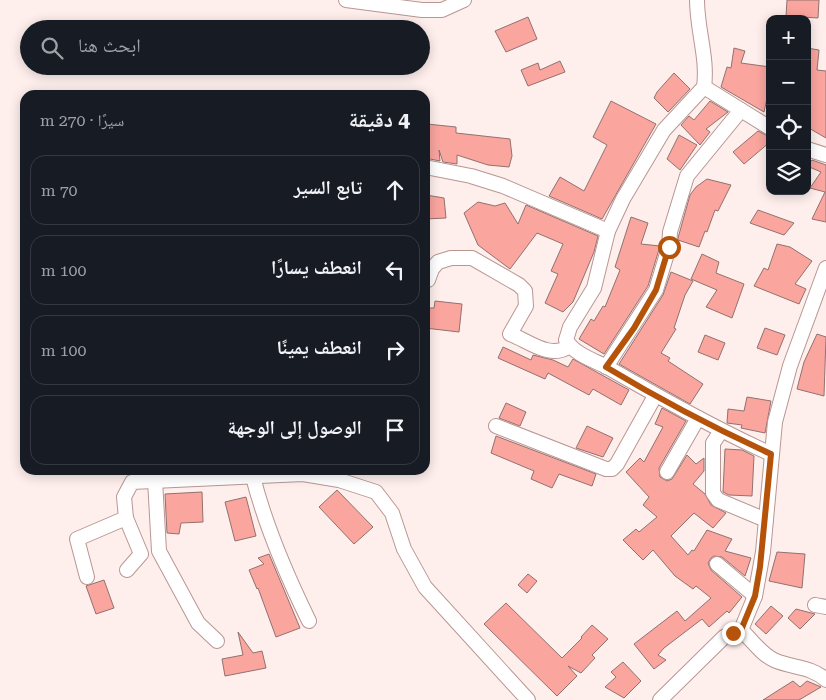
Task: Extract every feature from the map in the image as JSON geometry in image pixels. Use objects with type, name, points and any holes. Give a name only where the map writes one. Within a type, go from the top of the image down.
[{"type":"street","points":[[346,0],[422,10],[442,10],[464,0]]},
{"type":"street","points":[[697,0],[697,22],[704,52],[704,87],[664,130],[623,199],[608,231],[594,288],[567,334],[566,340],[570,346],[655,396],[771,454]]},
{"type":"street","points":[[704,87],[766,126]]},
{"type":"street","points":[[606,367],[634,328],[656,290],[669,247],[670,232],[687,176],[741,110]]},
{"type":"street","points":[[810,150],[826,155]]},
{"type":"street","points":[[430,168],[471,176],[503,186],[608,231]]},
{"type":"street","points":[[430,275],[438,262],[456,258],[476,259],[524,289],[527,298],[526,306],[510,334],[546,350],[558,352],[570,346]]},
{"type":"street","points":[[660,700],[718,642],[741,630],[755,596],[766,520],[771,454],[776,422],[790,366],[826,268]]},
{"type":"street","points":[[496,426],[606,469],[612,469],[617,464],[655,396]]},
{"type":"street","points":[[668,472],[698,418]]},
{"type":"street","points":[[720,430],[713,443],[713,494],[718,500],[766,520]]},
{"type":"street","points":[[156,475],[159,552],[198,623],[217,641]]},
{"type":"street","points":[[127,570],[141,554],[126,518],[124,497],[132,482],[156,475],[253,477],[286,475]]},
{"type":"street","points":[[309,475],[339,480],[376,492],[392,513],[404,549],[425,587],[528,700]]},
{"type":"street","points":[[253,477],[261,509],[281,562],[309,621]]},
{"type":"street","points":[[88,576],[78,540],[104,526],[126,518]]},
{"type":"street","points":[[717,564],[755,596]]},
{"type":"street","points":[[741,630],[762,652],[773,659],[801,666],[826,680]]},
{"type":"building","points":[[787,0],[819,0],[818,18],[811,18],[811,15],[786,15]]},
{"type":"building","points":[[528,17],[537,39],[506,52],[495,31]]},
{"type":"building","points":[[734,48],[745,51],[741,63],[766,66],[766,103],[764,112],[721,87],[727,67],[731,68]]},
{"type":"building","points":[[811,49],[819,50],[817,70],[826,71],[826,138],[811,129]]},
{"type":"building","points":[[560,61],[565,72],[528,86],[521,70],[538,63],[540,70]]},
{"type":"building","points":[[674,73],[690,89],[668,112],[654,98]]},
{"type":"building","points":[[611,101],[656,124],[602,219],[549,196],[560,177],[584,191],[607,145],[593,137]]},
{"type":"building","points":[[710,101],[728,112],[706,129],[710,132],[700,145],[681,125],[689,116],[694,120]]},
{"type":"building","points":[[430,124],[456,127],[456,133],[510,139],[512,156],[509,167],[488,165],[457,155],[457,164],[443,162],[439,150],[440,161],[430,159]]},
{"type":"building","points":[[758,131],[766,135],[766,145],[744,164],[733,152]]},
{"type":"building","points":[[679,135],[697,145],[680,170],[667,159]]},
{"type":"building","points":[[811,161],[826,165],[826,222],[812,219],[825,192],[811,188],[821,172],[811,168]]},
{"type":"building","points":[[707,179],[731,185],[718,211],[715,210],[699,247],[678,240],[678,238],[690,195],[696,187]]},
{"type":"building","points":[[430,196],[444,198],[446,218],[430,219]]},
{"type":"building","points":[[478,202],[495,206],[505,203],[518,224],[526,205],[598,236],[594,252],[573,302],[563,312],[545,303],[558,274],[551,271],[563,244],[537,233],[510,269],[478,245],[464,213]]},
{"type":"building","points":[[758,210],[794,223],[784,235],[750,223]]},
{"type":"building","points":[[631,217],[648,223],[641,244],[660,246],[648,286],[604,354],[579,339],[591,319],[594,321],[603,306],[605,307],[620,270],[615,267]]},
{"type":"building","points":[[777,244],[790,247],[812,261],[795,284],[806,289],[799,304],[754,286],[764,268],[768,270]]},
{"type":"building","points":[[702,254],[719,262],[716,273],[744,284],[732,318],[706,307],[717,290],[691,279]]},
{"type":"building","points":[[671,272],[693,281],[685,295],[674,328],[676,329],[661,353],[670,358],[668,361],[703,384],[690,404],[619,364],[663,295]]},
{"type":"building","points":[[435,301],[462,304],[459,332],[430,329],[430,308],[434,308]]},
{"type":"building","points":[[765,328],[785,335],[777,355],[757,348]]},
{"type":"building","points":[[817,334],[826,337],[824,396],[797,389],[804,362]]},
{"type":"building","points":[[705,335],[725,343],[718,360],[698,352]]},
{"type":"building","points":[[503,347],[531,360],[533,355],[553,360],[568,367],[573,359],[629,390],[621,405],[593,389],[589,395],[548,373],[545,379],[498,358]]},
{"type":"building","points":[[747,397],[771,401],[765,433],[741,428],[742,425],[727,423],[728,409],[744,411]]},
{"type":"building","points":[[506,403],[526,412],[520,426],[499,418]]},
{"type":"building","points":[[662,408],[686,421],[659,468],[660,477],[667,481],[672,479],[687,455],[696,464],[704,458],[704,471],[693,484],[705,494],[711,505],[726,513],[713,528],[694,513],[671,536],[688,555],[692,550],[694,551],[707,530],[732,539],[725,551],[751,558],[745,576],[722,557],[714,556],[711,558],[708,563],[711,570],[742,597],[729,613],[727,611],[709,627],[702,619],[664,648],[658,655],[666,660],[654,669],[634,644],[677,611],[685,621],[711,598],[696,586],[693,589],[675,576],[653,550],[643,560],[623,540],[636,529],[639,532],[657,517],[643,505],[649,497],[626,472],[640,458],[644,462],[663,427],[655,424]]},
{"type":"building","points":[[587,426],[613,438],[603,457],[576,448]]},
{"type":"building","points":[[496,436],[596,474],[592,486],[559,474],[552,488],[531,479],[534,471],[491,453]]},
{"type":"building","points":[[725,449],[742,450],[754,456],[752,496],[729,495],[723,492]]},
{"type":"building","points":[[337,490],[373,527],[354,544],[319,507]]},
{"type":"building","points":[[202,492],[203,522],[181,523],[179,534],[167,533],[165,494]]},
{"type":"building","points":[[246,497],[256,536],[235,541],[225,502]]},
{"type":"building","points":[[777,552],[805,554],[802,588],[769,581]]},
{"type":"building","points":[[269,554],[300,628],[276,637],[258,588],[249,570],[264,564],[258,558]]},
{"type":"building","points":[[528,574],[537,581],[527,593],[518,585]]},
{"type":"building","points":[[104,580],[114,608],[96,614],[86,586]]},
{"type":"building","points":[[506,603],[562,658],[592,625],[608,639],[592,655],[595,658],[581,673],[568,666],[577,676],[557,696],[484,624]]},
{"type":"building","points":[[771,606],[783,616],[766,634],[755,624]]},
{"type":"building","points":[[796,609],[815,614],[800,629],[788,618]]},
{"type":"building","points":[[238,632],[253,653],[262,651],[266,668],[225,676],[222,659],[243,655]]},
{"type":"building","points":[[623,662],[641,681],[624,698],[605,687],[616,677],[611,672]]},
{"type":"building","points":[[793,681],[800,687],[807,681],[821,687],[799,700],[763,700]]},
{"type":"route","points":[[669,247],[656,290],[634,328],[606,367],[655,396],[771,454],[763,552],[755,596],[741,630],[733,633]]}]
